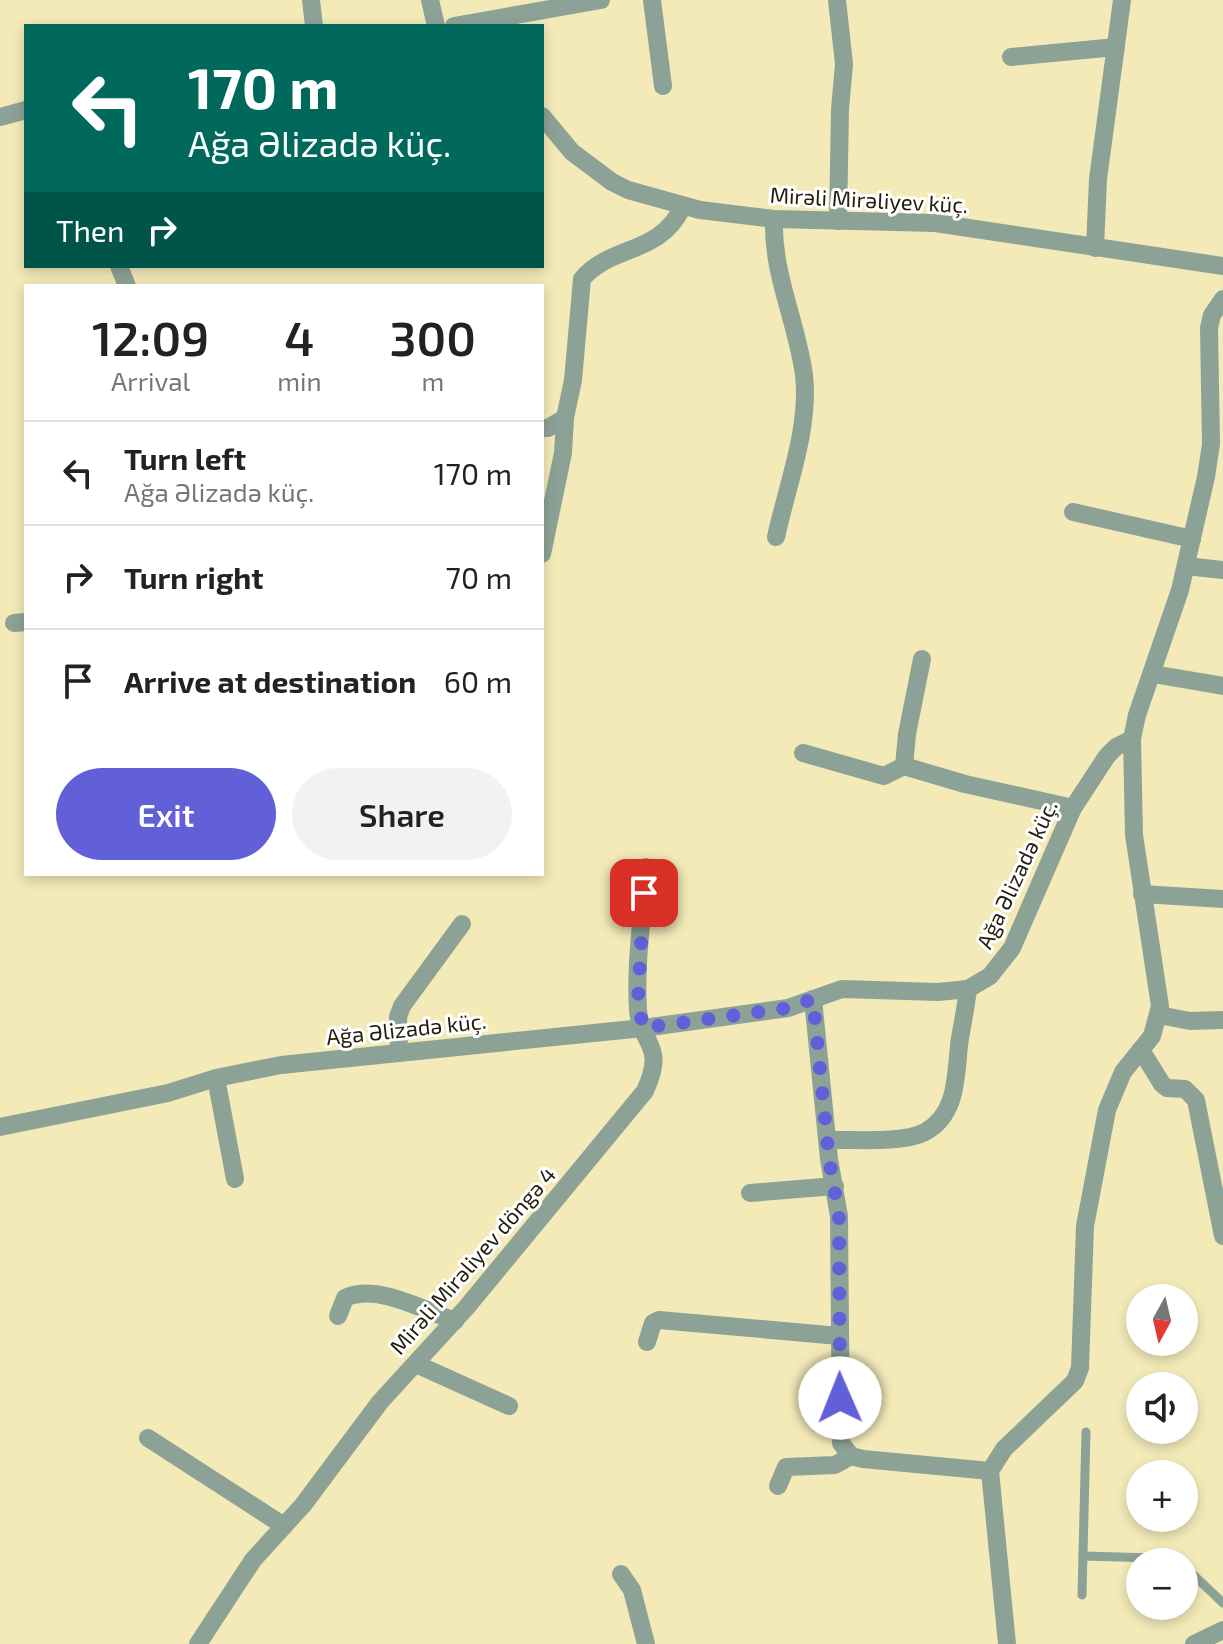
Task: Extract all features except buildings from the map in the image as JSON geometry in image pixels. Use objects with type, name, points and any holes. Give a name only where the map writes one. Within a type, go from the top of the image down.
[{"type":"street","points":[[311,0],[314,24]]},
{"type":"street","points":[[430,0],[436,24]]},
{"type":"street","points":[[465,24],[601,0]]},
{"type":"street","points":[[652,0],[663,86]]},
{"type":"street","points":[[837,0],[844,64],[838,221]]},
{"type":"street","points":[[1095,248],[1098,179],[1122,0]]},
{"type":"street","points":[[1011,57],[1116,47]]},
{"type":"street","points":[[0,117],[24,111]]},
{"type":"street","name":"Mirəli Mirəliyev küç.","points":[[544,118],[572,152],[593,170],[628,190],[683,206],[774,219],[935,223],[1223,266]]},
{"type":"street","points":[[544,544],[563,453],[582,279],[591,267],[647,244],[673,226],[683,206]]},
{"type":"street","points":[[774,219],[776,264],[803,373],[805,408],[776,537]]},
{"type":"street","points":[[1007,1644],[990,1471],[1004,1449],[1075,1381],[1080,1368],[1083,1249],[1093,1178],[1114,1089],[1152,1036],[1159,1015],[1159,988],[1134,835],[1132,739],[1192,539],[1211,444],[1209,328],[1212,315],[1223,299]]},
{"type":"street","points":[[544,428],[565,418]]},
{"type":"street","points":[[1073,512],[1192,539]]},
{"type":"street","points":[[1186,566],[1223,570]]},
{"type":"street","points":[[904,766],[922,659]]},
{"type":"street","points":[[1153,674],[1223,686]]},
{"type":"street","name":"Ağa Əlizadə küç.","points":[[0,1127],[168,1093],[216,1078],[281,1065],[643,1028],[788,1008],[842,989],[938,992],[968,989],[990,976],[1012,948],[1073,808],[1107,756],[1132,739]]},
{"type":"street","points":[[803,753],[884,776],[904,766],[965,784],[1073,808]]},
{"type":"street","name":"Mirəli Mirəliyev döngə 4","points":[[198,1644],[253,1560],[303,1505],[380,1402],[455,1321],[645,1091],[654,1059],[653,1047],[643,1028],[638,1000],[646,867]]},
{"type":"street","points":[[1142,894],[1223,899]]},
{"type":"street","points":[[399,1053],[398,1017],[402,1006],[462,924]]},
{"type":"street","points":[[827,1140],[908,1137],[925,1132],[939,1119],[951,1101],[956,1082],[968,989]]},
{"type":"street","points":[[813,999],[827,1140],[839,1216],[841,1443],[851,1456]]},
{"type":"street","points":[[1159,1015],[1190,1021],[1223,1020]]},
{"type":"street","points":[[1141,1050],[1162,1084],[1167,1088],[1185,1089],[1196,1100],[1223,1236]]},
{"type":"street","points":[[216,1078],[235,1179]]},
{"type":"street","points":[[750,1193],[835,1186]]},
{"type":"street","points":[[338,1316],[345,1298],[358,1292],[373,1293],[455,1321]]},
{"type":"street","points":[[647,1342],[653,1323],[659,1320],[839,1336]]},
{"type":"street","points":[[416,1364],[509,1406]]},
{"type":"street","points":[[148,1438],[284,1526]]},
{"type":"street","points":[[778,1486],[786,1467],[835,1465],[851,1456],[990,1471]]},
{"type":"street","points":[[621,1574],[632,1590],[646,1644]]},
{"type":"street","points":[[1194,1644],[1223,1630]]},
{"type":"lane","points":[[1082,1595],[1086,1432]]},
{"type":"lane","points":[[1083,1556],[1126,1557]]},
{"type":"lane","points":[[1198,1579],[1223,1603]]},
{"type":"route","points":[[644,893],[638,1000],[643,1028],[788,1008],[813,999],[829,1159],[839,1216],[840,1398]]}]
